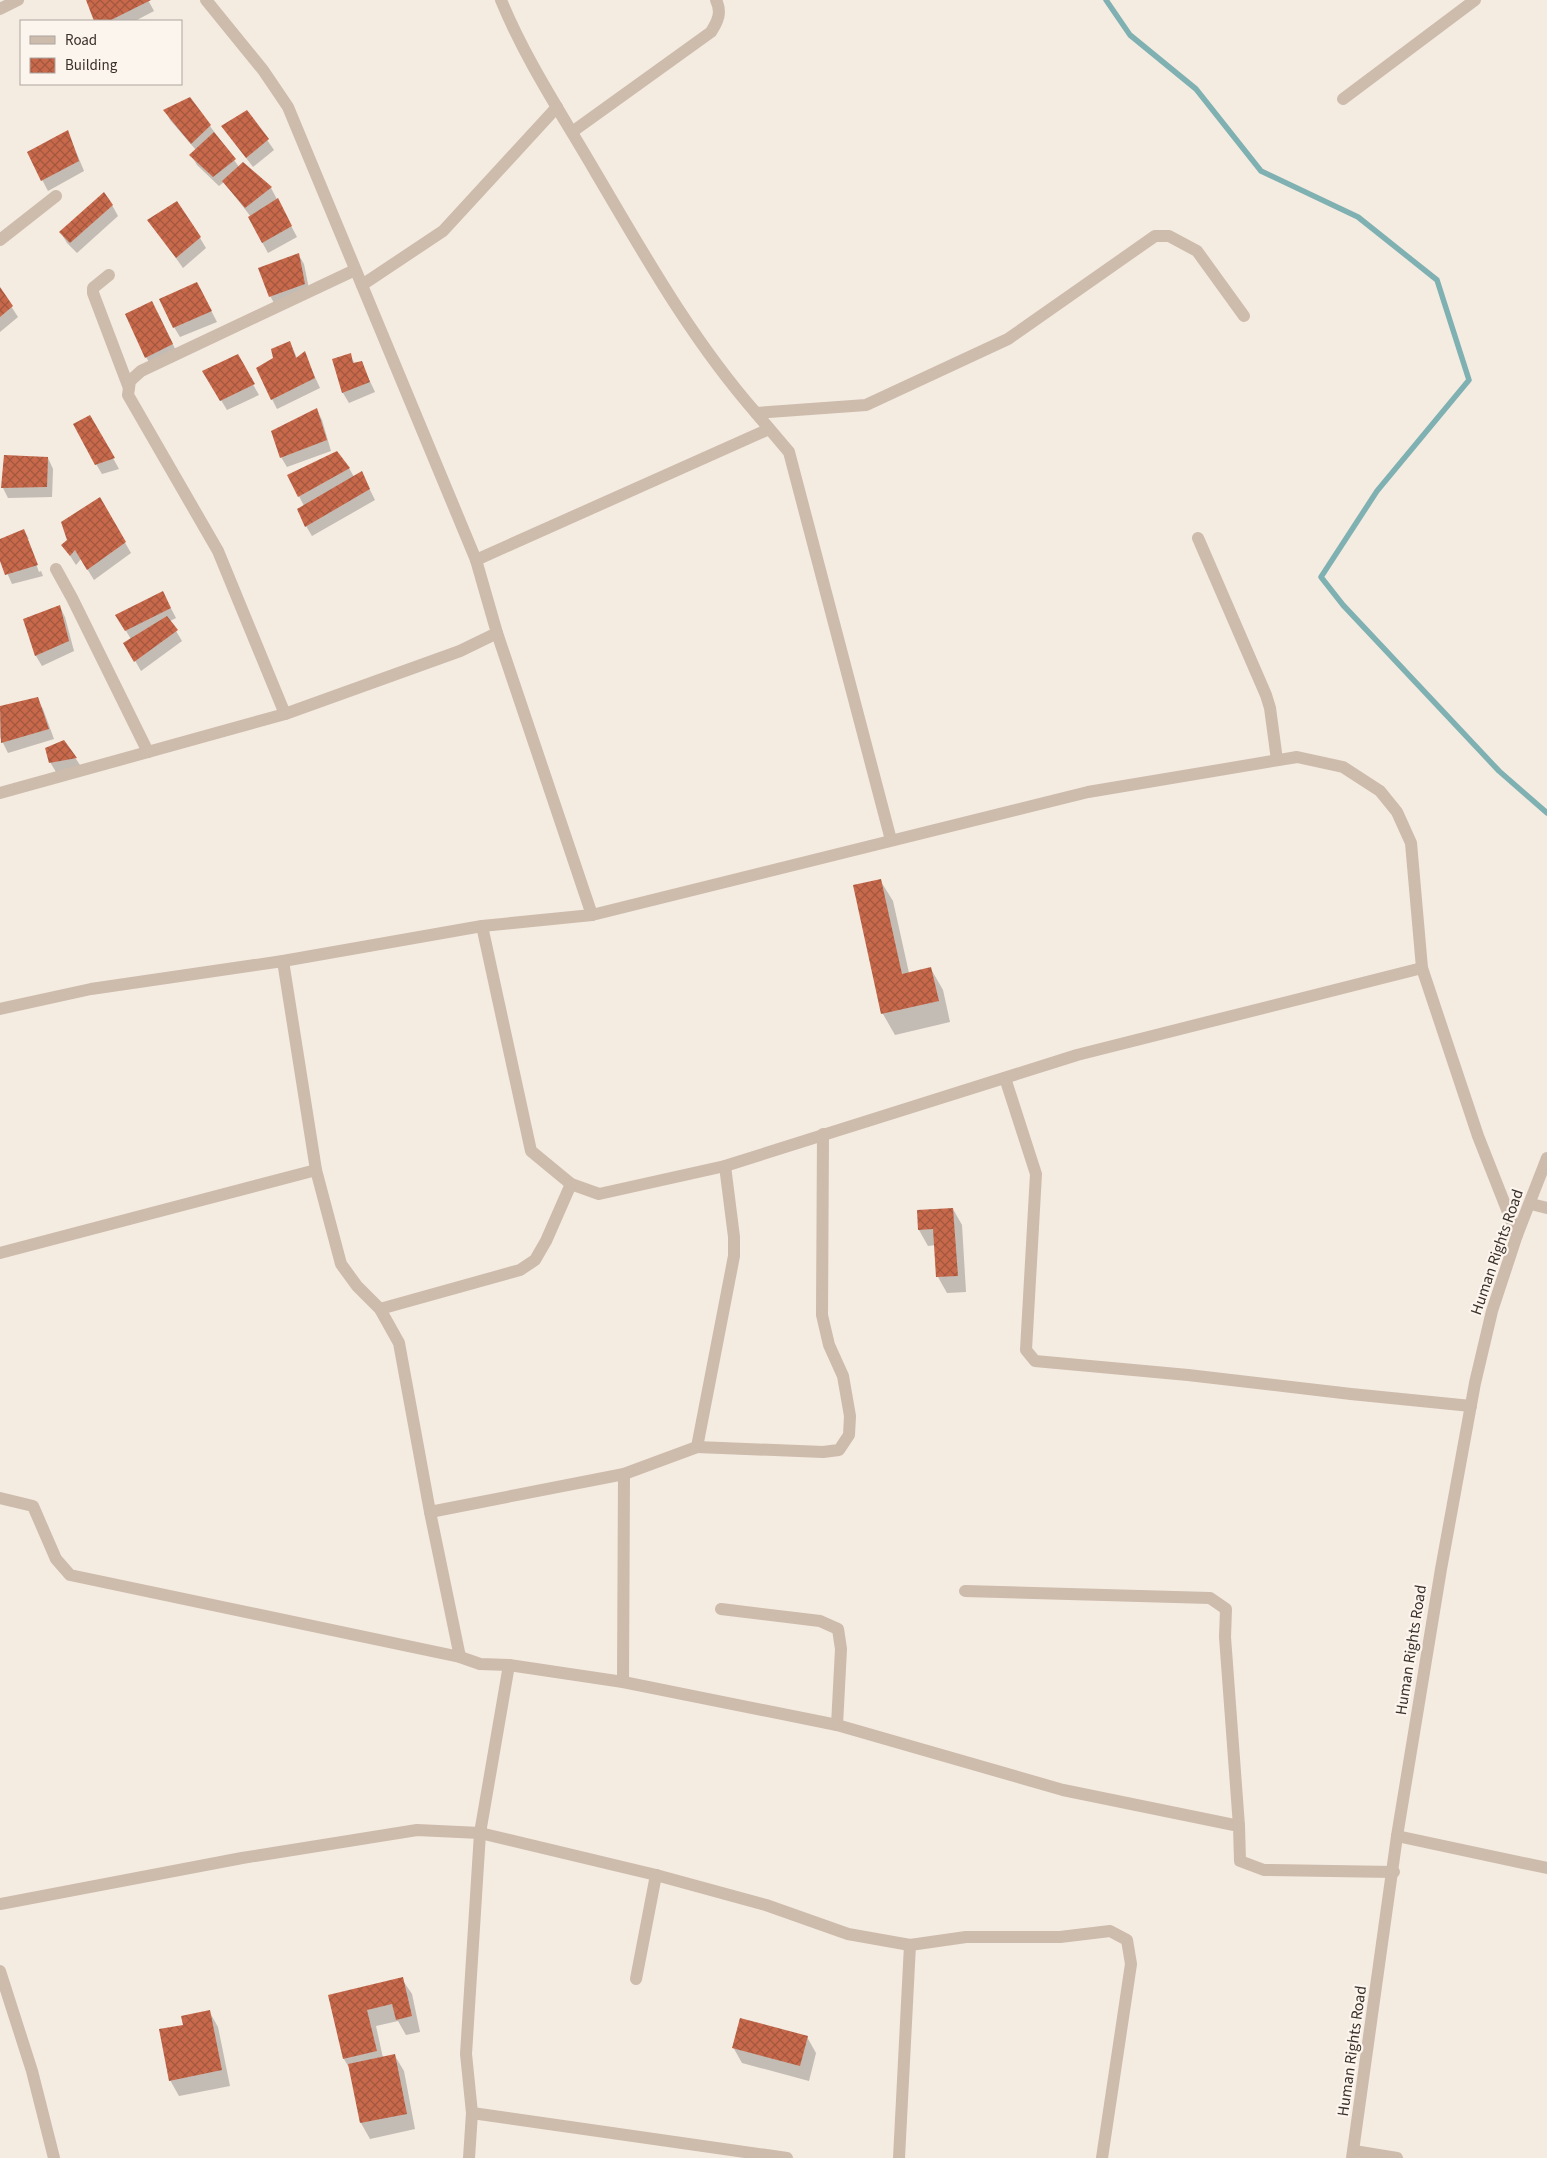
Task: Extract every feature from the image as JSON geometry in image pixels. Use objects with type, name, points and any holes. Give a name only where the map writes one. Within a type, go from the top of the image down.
[{"type":"street","points":[[0,9],[18,0]]},
{"type":"street","points":[[206,0],[263,70],[288,107],[334,216],[476,560],[497,633],[592,915]]},
{"type":"street","points":[[501,0],[514,32],[662,286],[726,379],[789,452],[892,840]]},
{"type":"street","points":[[572,132],[711,32],[719,20],[719,7],[716,0]]},
{"type":"street","points":[[1343,99],[1475,0]]},
{"type":"street","points":[[362,285],[443,231],[557,108]]},
{"type":"street","points":[[0,240],[56,196]]},
{"type":"street","points":[[756,413],[866,405],[1008,339],[1155,236],[1169,236],[1197,251],[1244,316]]},
{"type":"street","points":[[285,714],[218,551],[128,395],[130,381],[141,371],[355,270]]},
{"type":"street","points":[[109,275],[93,288],[93,293],[129,388]]},
{"type":"street","points":[[476,560],[770,429]]},
{"type":"street","points":[[1198,538],[1250,663],[1266,695],[1270,708],[1277,760]]},
{"type":"street","points":[[56,569],[148,752]]},
{"type":"street","points":[[0,794],[285,714],[460,651],[497,633]]},
{"type":"street","points":[[0,1009],[91,989],[284,961],[482,926],[592,915],[1088,792],[1297,757],[1343,767],[1380,791],[1397,812],[1411,843],[1422,968],[1478,1136],[1517,1235]]},
{"type":"street","points":[[482,926],[531,1150],[571,1184],[599,1194],[725,1166],[1077,1055],[1422,968]]},
{"type":"street","points":[[284,961],[316,1170],[341,1264],[358,1286],[380,1309],[399,1343],[430,1512],[460,1658]]},
{"type":"street","points":[[1005,1078],[1036,1174],[1026,1350],[1035,1361],[1188,1375],[1471,1406]]},
{"type":"street","points":[[430,1512],[624,1474],[697,1447],[823,1452],[839,1450],[849,1435],[850,1416],[843,1376],[829,1345],[822,1315],[823,1134]]},
{"type":"street","name":"Human Rights Road","points":[[1353,2155],[1394,1872],[1397,1836],[1441,1569],[1471,1406],[1492,1311],[1517,1235],[1547,1158]]},
{"type":"street","points":[[697,1447],[734,1256],[734,1236],[725,1166]]},
{"type":"street","points":[[0,1253],[316,1170]]},
{"type":"street","points":[[380,1309],[520,1270],[536,1260],[571,1184]]},
{"type":"street","points":[[1530,1204],[1547,1208]]},
{"type":"street","points":[[623,1682],[624,1474]]},
{"type":"street","points":[[0,1498],[33,1506],[56,1558],[70,1575],[460,1658],[480,1664],[509,1665],[623,1682],[837,1725],[1063,1790],[1239,1826]]},
{"type":"street","points":[[965,1592],[1210,1598],[1226,1608],[1225,1637],[1240,1862],[1264,1870],[1394,1872]]},
{"type":"street","points":[[721,1609],[820,1621],[838,1629],[842,1649],[837,1725]]},
{"type":"street","points":[[468,2158],[472,2113],[466,2054],[480,1833],[509,1665]]},
{"type":"street","points":[[0,1904],[242,1858],[417,1830],[480,1833],[656,1875],[766,1905],[848,1934],[910,1945],[966,1936],[1060,1937],[1110,1931],[1127,1940],[1130,1964],[1102,2158]]},
{"type":"street","points":[[1397,1836],[1547,1868]]},
{"type":"street","points":[[636,1979],[656,1875]]},
{"type":"street","points":[[900,2158],[910,1945]]},
{"type":"street","points":[[0,1971],[32,2071],[54,2158]]},
{"type":"street","points":[[472,2113],[787,2158]]},
{"type":"street","points":[[1353,2155],[1397,2158]]},
{"type":"building","points":[[86,0],[151,0],[111,20],[94,20]]},
{"type":"building","points":[[190,97],[211,125],[191,144],[163,110]]},
{"type":"building","points":[[247,110],[269,139],[246,158],[221,126]]},
{"type":"building","points":[[68,130],[79,161],[41,181],[27,152]]},
{"type":"building","points":[[214,132],[236,159],[213,177],[189,155]]},
{"type":"building","points":[[243,162],[272,187],[245,208],[222,181]]},
{"type":"building","points":[[104,192],[113,205],[70,243],[59,232]]},
{"type":"building","points":[[278,198],[292,226],[262,243],[248,217]]},
{"type":"building","points":[[177,201],[201,237],[176,258],[147,220]]},
{"type":"building","points":[[299,253],[305,284],[269,297],[258,268]]},
{"type":"building","points":[[197,282],[212,311],[173,328],[159,299]]},
{"type":"building","points":[[0,287],[13,306],[0,317]]},
{"type":"building","points":[[152,301],[173,344],[145,358],[125,314]]},
{"type":"building","points":[[290,341],[296,358],[305,351],[315,378],[271,400],[256,368],[273,358],[271,349]]},
{"type":"building","points":[[351,353],[353,363],[362,361],[370,382],[342,393],[332,359]]},
{"type":"building","points":[[238,354],[255,384],[220,401],[202,371]]},
{"type":"building","points":[[317,408],[327,440],[280,458],[271,431]]},
{"type":"building","points":[[90,415],[115,458],[95,465],[73,424]]},
{"type":"building","points":[[337,451],[350,468],[298,497],[287,475]]},
{"type":"building","points":[[4,455],[48,457],[47,487],[1,488]]},
{"type":"building","points":[[362,471],[370,489],[305,527],[297,509]]},
{"type":"building","points":[[100,497],[126,542],[87,570],[75,550],[70,556],[61,545],[67,540],[61,522]]},
{"type":"building","points":[[24,529],[38,565],[5,575],[0,561],[0,539]]},
{"type":"building","points":[[163,591],[171,608],[125,631],[115,615]]},
{"type":"building","points":[[60,605],[69,641],[35,656],[23,619]]},
{"type":"building","points":[[167,616],[178,630],[134,662],[123,643]]},
{"type":"building","points":[[38,697],[49,729],[1,743],[0,706]]},
{"type":"building","points":[[64,740],[77,758],[49,763],[45,748]]},
{"type":"building","points":[[881,879],[902,974],[931,967],[939,1001],[881,1014],[853,885]]},
{"type":"building","points":[[953,1208],[958,1276],[936,1277],[933,1229],[918,1230],[917,1210]]},
{"type":"building","points":[[403,1977],[412,2016],[396,2020],[392,2004],[367,2010],[377,2051],[343,2059],[328,1995]]},
{"type":"building","points":[[210,2010],[222,2070],[169,2081],[159,2029],[183,2025],[181,2016]]},
{"type":"building","points":[[740,2018],[808,2036],[800,2066],[732,2048]]},
{"type":"building","points":[[395,2054],[407,2114],[360,2123],[348,2064]]},
{"type":"waterway","points":[[1106,0],[1130,35],[1196,89],[1261,171],[1358,217],[1437,280],[1469,380],[1377,491],[1321,577],[1343,605],[1499,771],[1547,813]]}]
